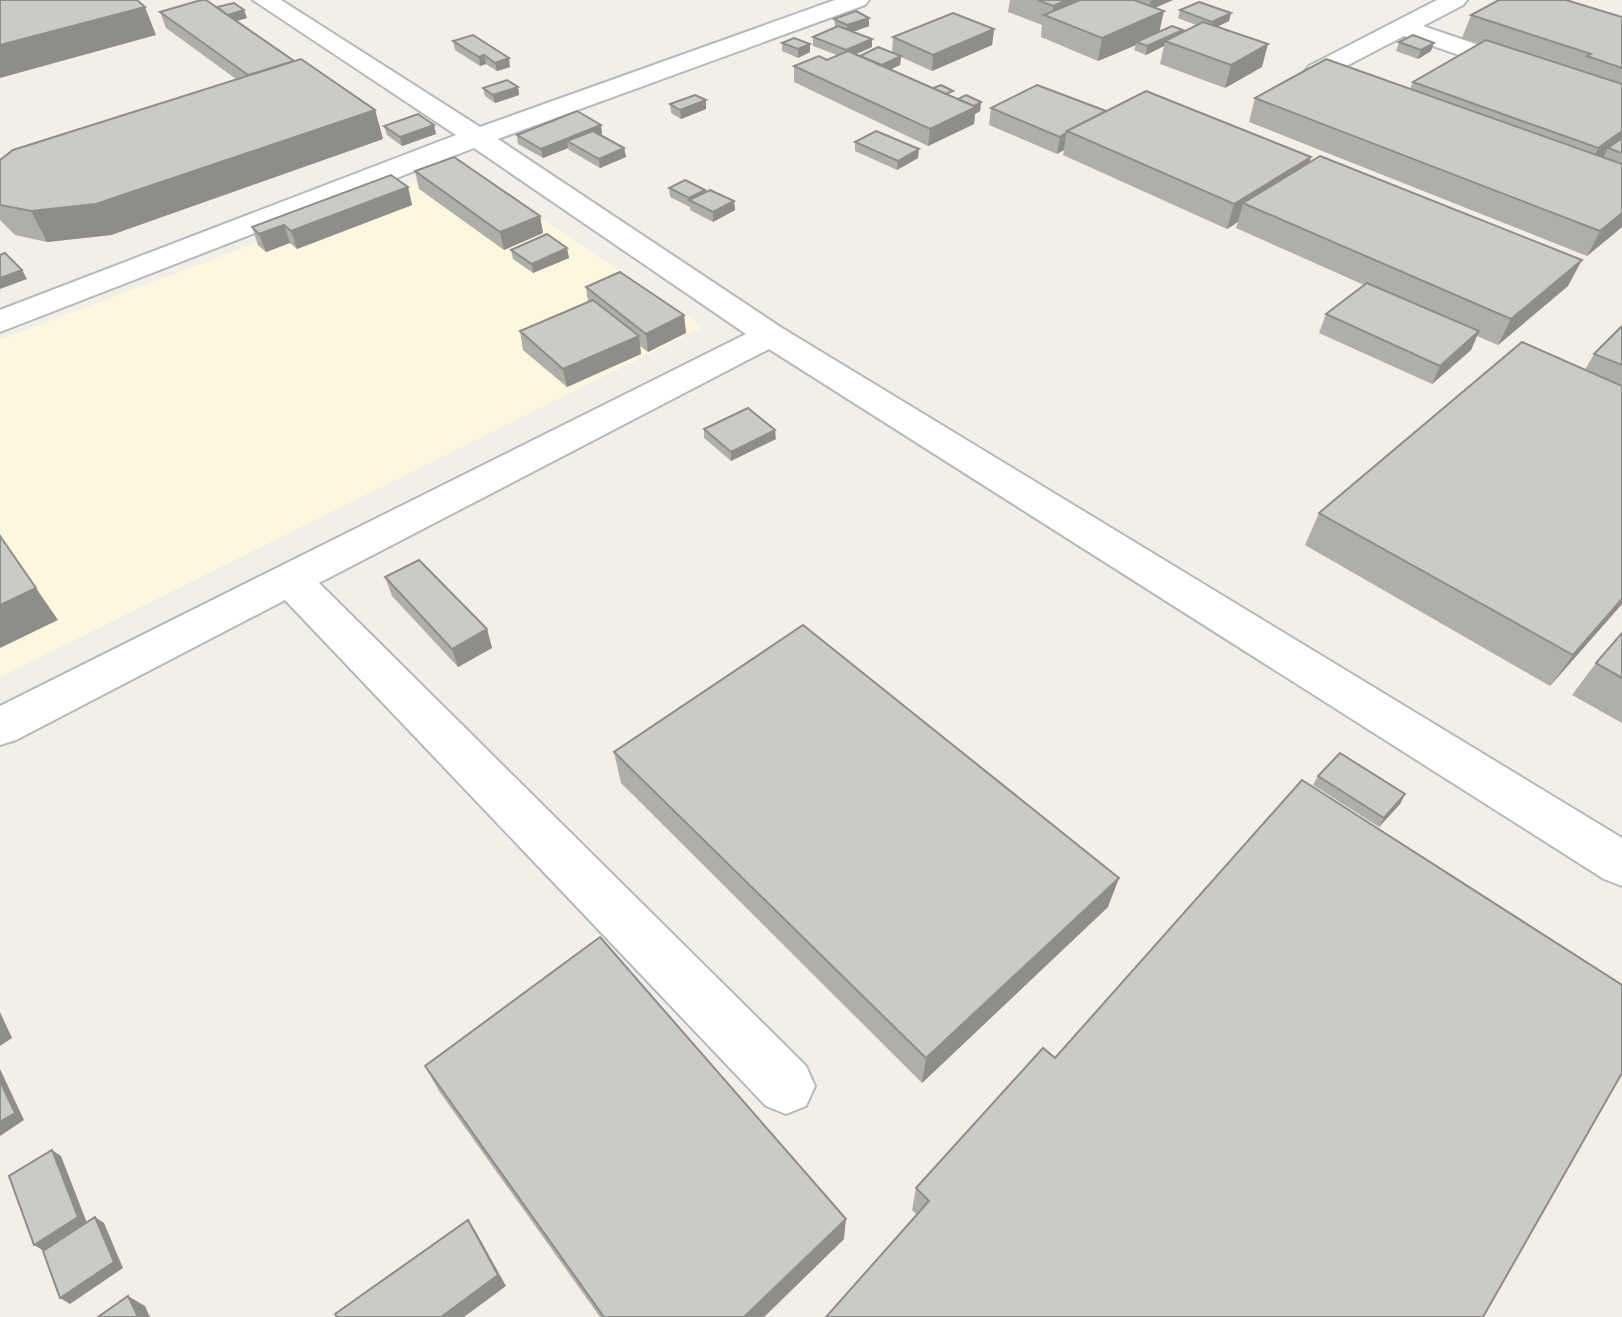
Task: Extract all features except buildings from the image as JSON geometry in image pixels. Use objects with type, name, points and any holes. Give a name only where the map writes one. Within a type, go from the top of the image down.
[{"type":"street","points":[[265,0],[477,137],[770,335],[1622,864]]},
{"type":"street","points":[[0,322],[477,137],[857,0]]},
{"type":"street","points":[[1318,71],[1455,0]]},
{"type":"street","points":[[1401,27],[1622,103]]},
{"type":"street","points":[[0,727],[770,335]]},
{"type":"street","points":[[290,579],[786,1086]]},
{"type":"shaded area","points":[[461,165],[703,327],[0,677],[0,340]]}]
